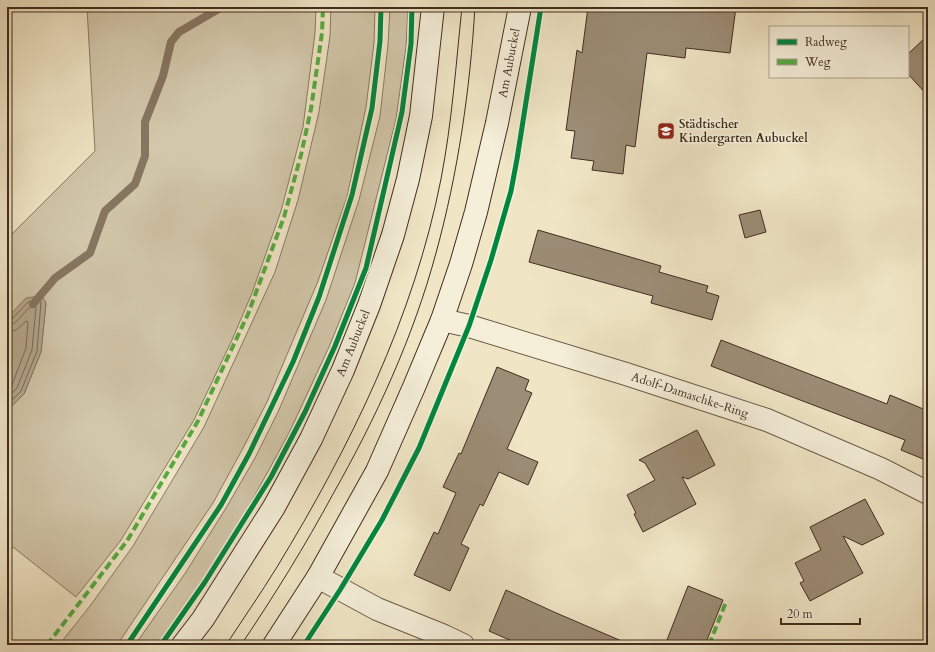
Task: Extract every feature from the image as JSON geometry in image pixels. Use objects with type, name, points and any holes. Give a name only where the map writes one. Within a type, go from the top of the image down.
[{"type":"main road","name":"Am Aubuckel","points":[[183,645],[203,619],[270,513],[307,446],[343,370],[366,312],[392,235],[408,179],[421,116],[433,7]]},
{"type":"main road","name":"Am Aubuckel","points":[[274,645],[318,577],[377,471],[442,320],[461,264],[476,212],[497,123],[520,7]]},
{"type":"main road","name":"Adolf-Damaschke-Ring","points":[[442,320],[469,326],[626,374],[767,420],[881,468],[928,493]]},
{"type":"main road","points":[[318,577],[377,609],[463,645]]},
{"type":"shaded area","points":[[87,7],[316,7],[315,33],[303,127],[281,211],[252,293],[232,340],[194,420],[121,540],[76,597],[13,547],[7,554],[7,411],[24,394],[41,352],[46,303],[7,318],[7,239],[95,151]]},
{"type":"shaded area","points":[[331,7],[375,7],[374,43],[366,107],[347,197],[318,281],[267,402],[213,503],[117,645],[59,645],[90,606],[133,546],[204,427],[275,272],[298,200],[319,112],[330,36]]},
{"type":"shaded area","points":[[390,7],[408,7],[406,47],[396,119],[355,283],[329,347],[289,433],[232,536],[201,584],[157,645],[135,645],[186,572],[255,458],[278,412],[326,300],[359,200],[380,116],[388,45]]},
{"type":"water","points":[[39,296],[44,299],[46,303],[41,352],[24,394],[7,411],[7,318],[26,298]]},
{"type":"building","points":[[588,7],[736,7],[730,53],[686,48],[685,58],[647,53],[635,147],[626,145],[623,174],[592,170],[594,161],[571,158],[575,131],[566,130],[577,50],[582,53]]},
{"type":"building","points":[[928,35],[928,96],[909,75],[909,53]]},
{"type":"building","points":[[760,210],[766,232],[745,238],[739,215]]},
{"type":"building","points":[[538,230],[661,266],[659,272],[708,286],[706,292],[719,296],[712,320],[651,303],[653,296],[529,262]]},
{"type":"building","points":[[721,340],[887,404],[890,395],[928,411],[928,461],[901,450],[905,440],[711,366]]},
{"type":"building","points":[[497,367],[529,380],[525,390],[532,393],[507,449],[538,462],[528,485],[499,472],[483,506],[480,504],[461,544],[469,548],[450,591],[414,575],[434,532],[438,534],[456,493],[443,487],[459,453],[461,454]]},
{"type":"building","points":[[697,430],[715,465],[688,479],[682,477],[696,504],[643,532],[627,495],[655,480],[645,463],[639,460]]},
{"type":"building","points":[[865,499],[884,534],[862,545],[843,536],[863,573],[810,601],[800,583],[804,581],[795,563],[821,550],[810,527]]},
{"type":"building","points":[[688,586],[723,600],[705,645],[665,645]]},
{"type":"building","points":[[506,590],[631,645],[521,645],[489,631]]},
{"type":"waterway","points":[[33,304],[55,278],[90,253],[105,211],[135,184],[145,156],[145,122],[163,76],[171,42],[179,32],[222,7]]},
{"type":"tram line","points":[[226,645],[277,567],[330,475],[354,428],[396,331],[414,281],[429,230],[441,179],[451,115],[462,7]]},
{"type":"tram line","points":[[241,645],[300,552],[349,465],[378,407],[405,347],[427,285],[451,192],[462,131],[470,69],[475,7]]},
{"type":"marked path","points":[[47,645],[127,541],[198,421],[248,314],[284,217],[301,155],[311,109],[322,33],[323,7]]},
{"type":"marked path","points":[[709,645],[726,602]]},
{"type":"cycle path","points":[[127,645],[221,505],[249,454],[293,362],[319,297],[352,195],[372,108],[380,41],[381,7]]},
{"type":"cycle path","points":[[161,645],[205,582],[271,477],[305,412],[335,346],[366,268],[402,112],[411,44],[412,7]]},
{"type":"cycle path","points":[[304,645],[340,590],[382,520],[419,448],[469,326],[491,260],[511,191],[541,7]]},
{"type":"place","name":"Städtischer Kindergarten Aubuckel","points":[[666,131]]}]
